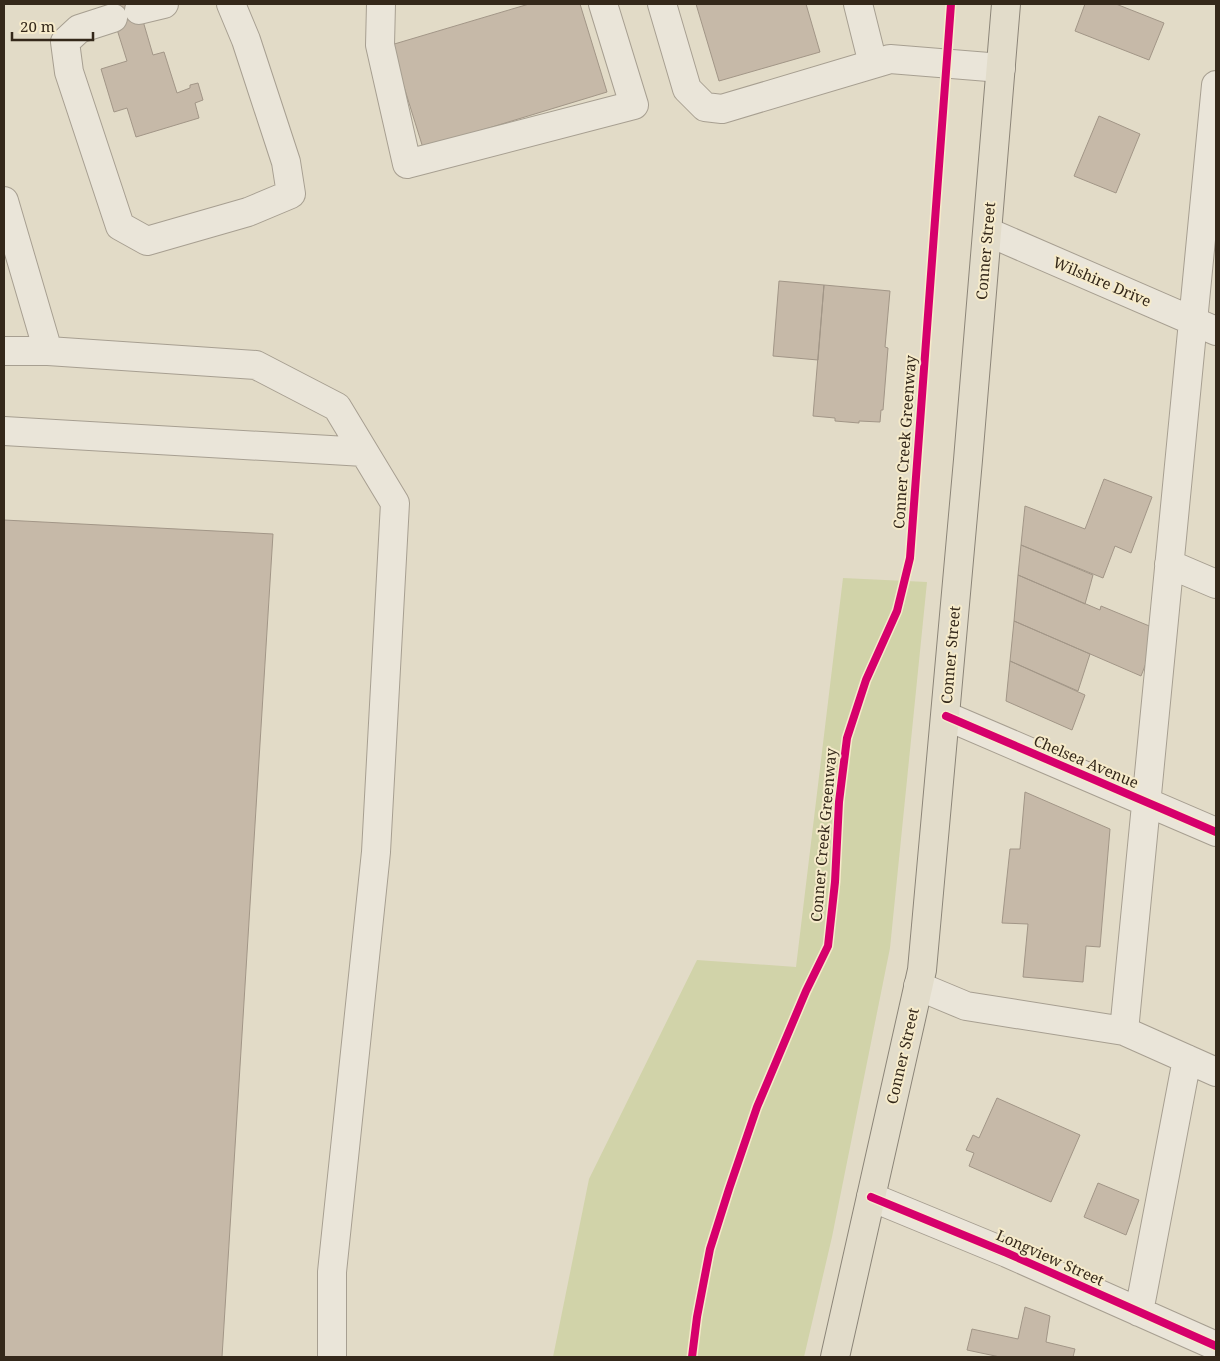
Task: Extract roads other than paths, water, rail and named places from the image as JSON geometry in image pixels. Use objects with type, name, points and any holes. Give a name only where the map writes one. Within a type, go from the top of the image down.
[{"type":"main road","name":"Conner Street","points":[[835,1357],[923,960],[946,716],[1006,4]]},
{"type":"street","points":[[114,18],[79,29],[65,42],[69,72],[120,226],[147,241],[248,212],[291,194],[286,162],[246,40],[231,4]]},
{"type":"street","points":[[381,4],[380,45],[407,164],[634,105],[603,4]]},
{"type":"street","points":[[662,4],[688,89],[706,107],[722,109],[890,59],[1001,68]]},
{"type":"street","points":[[858,4],[873,64]]},
{"type":"street","points":[[1124,1031],[1169,564],[1205,326],[1216,85]]},
{"type":"street","points":[[4,201],[48,351]]},
{"type":"street","name":"Wilshire Drive","points":[[988,232],[1205,326]]},
{"type":"street","points":[[4,350],[48,351],[256,365],[337,407],[395,503],[376,852],[332,1272],[332,1357]]},
{"type":"street","points":[[4,431],[364,452]]},
{"type":"street","points":[[1169,564],[1216,584]]},
{"type":"street","name":"Chelsea Avenue","points":[[946,716],[1216,832]]},
{"type":"street","points":[[918,986],[966,1006],[1124,1031],[1216,1072]]},
{"type":"street","points":[[1139,1312],[1187,1059]]},
{"type":"street","name":"Longview Street","points":[[871,1197],[1007,1253],[1216,1346]]}]
